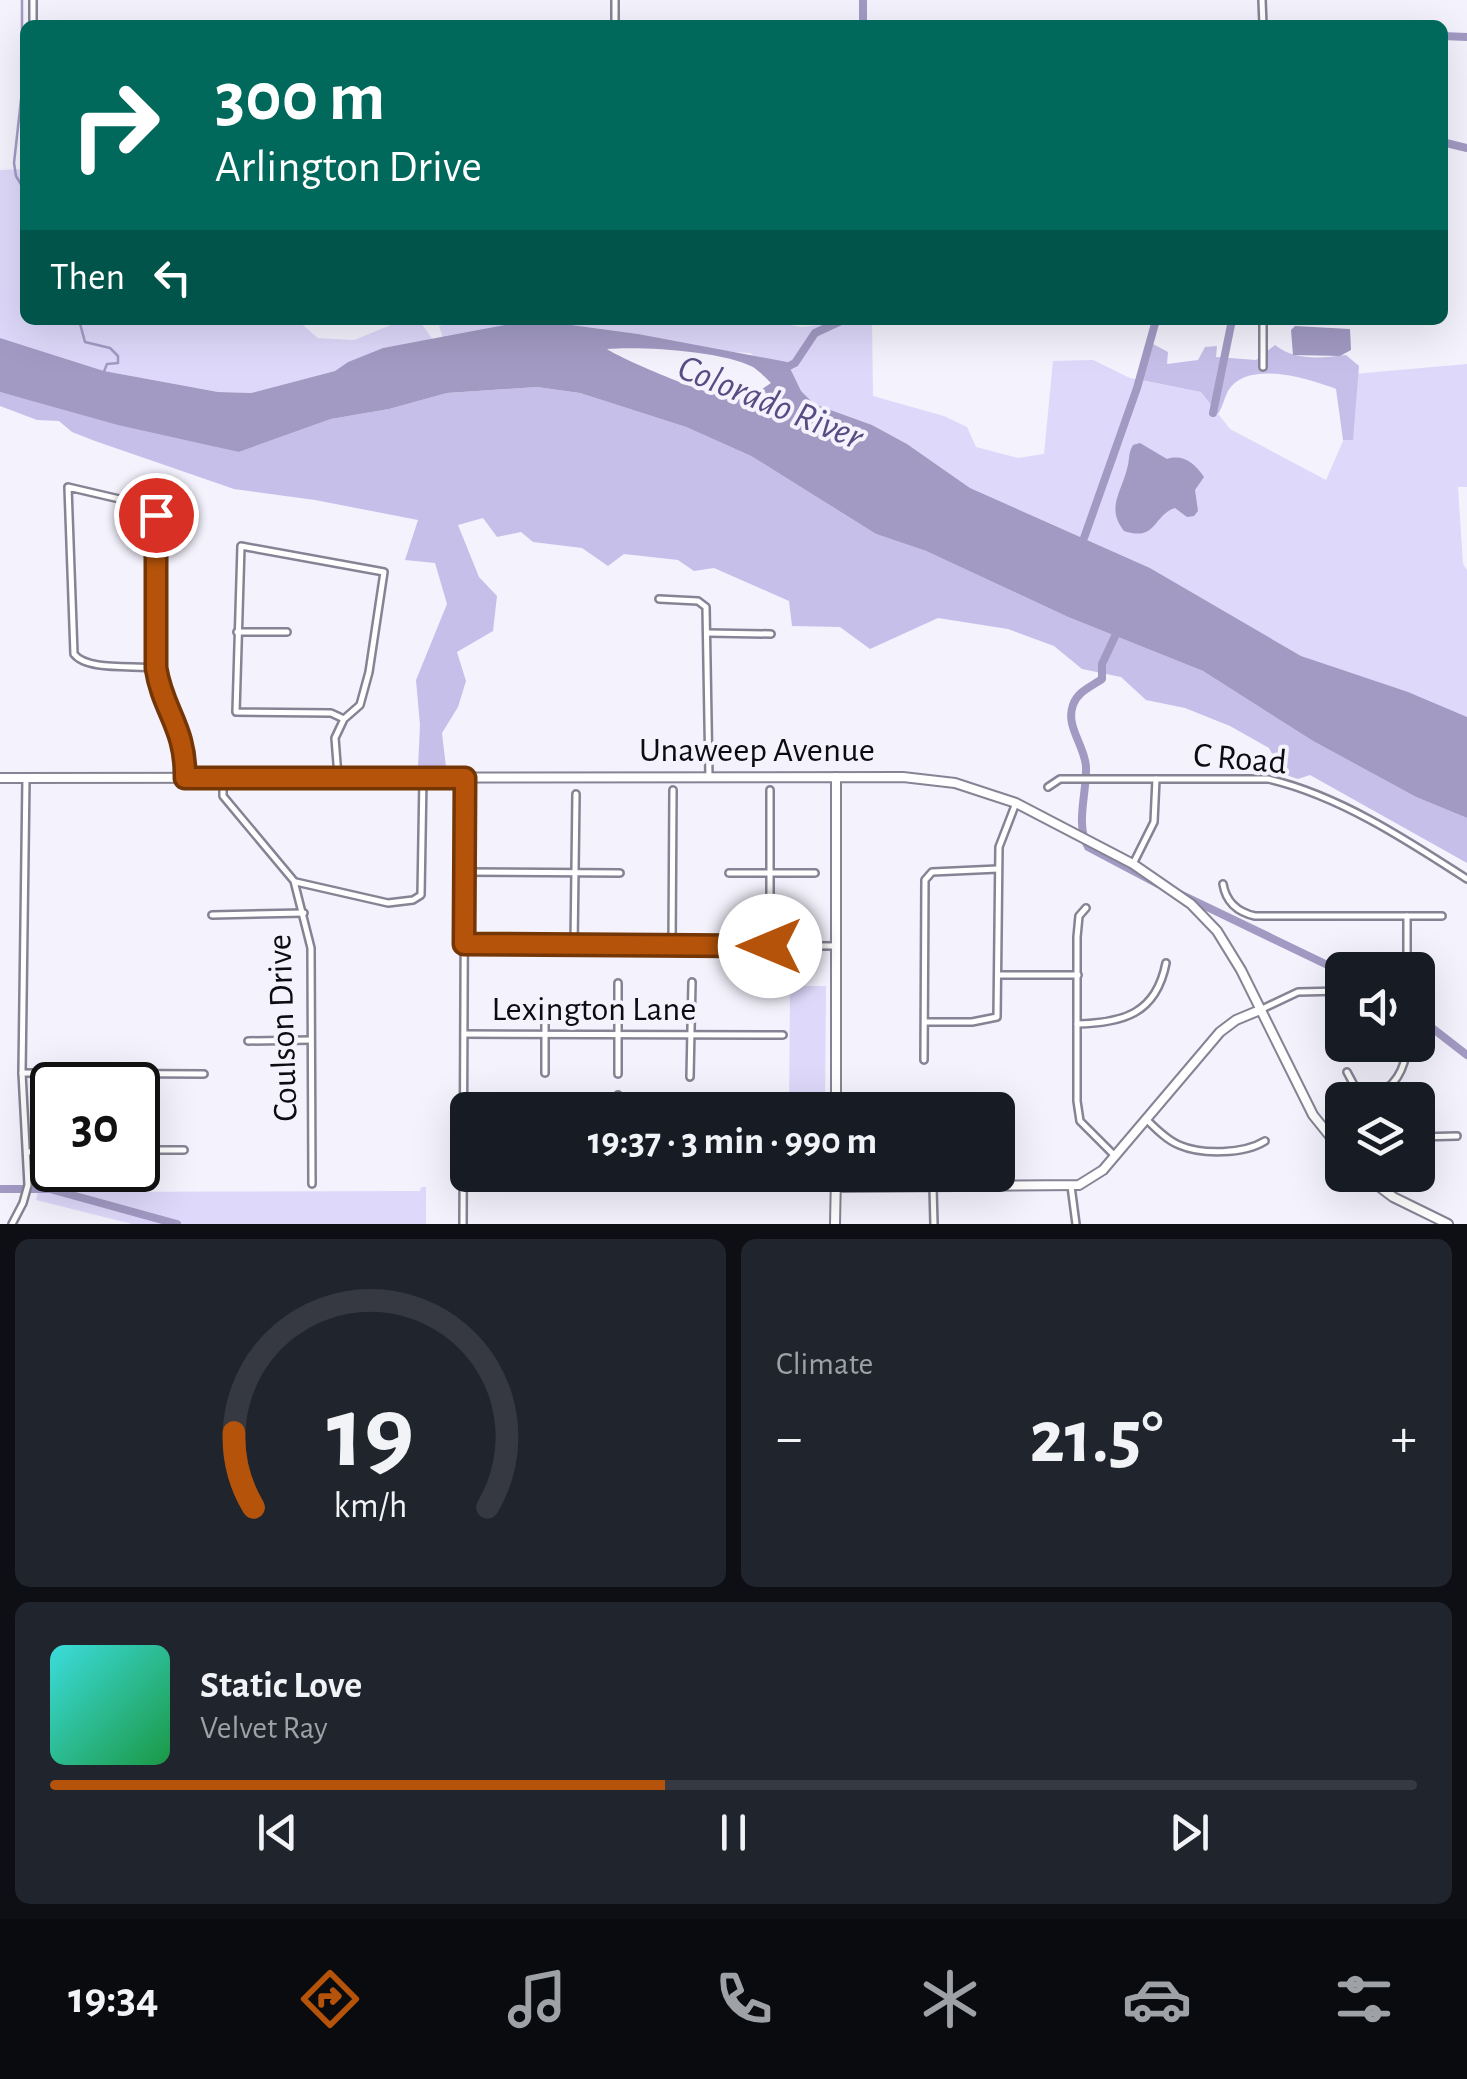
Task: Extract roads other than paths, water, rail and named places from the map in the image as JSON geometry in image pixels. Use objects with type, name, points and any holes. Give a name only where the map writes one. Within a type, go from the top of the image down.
[{"type":"main road","name":"Unaweep Avenue","points":[[0,778],[836,777],[931,779],[975,788],[1016,804],[1133,864],[1190,904],[1217,931],[1242,970],[1313,1116],[1325,1130]]},
{"type":"main road","points":[[836,777],[836,1092]]},
{"type":"main road","points":[[1015,1186],[1071,1186],[1088,1181],[1220,1032],[1260,1010]]},
{"type":"main road","points":[[835,1224],[836,1192]]},
{"type":"main road","points":[[1386,1192],[1448,1224]]},
{"type":"street","points":[[1263,325],[1263,367]]},
{"type":"street","points":[[156,668],[94,665],[83,663],[74,654],[68,487],[145,505],[156,515],[156,668],[158,685],[184,743],[185,778]]},
{"type":"street","points":[[338,778],[335,738],[344,719],[360,705],[384,572],[241,546],[236,712],[331,713],[344,719]]},
{"type":"street","points":[[659,599],[703,603],[708,610],[709,777]]},
{"type":"street","points":[[237,632],[287,632]]},
{"type":"street","points":[[708,633],[771,634]]},
{"type":"street","points":[[12,1224],[28,1185],[22,1073],[26,778]]},
{"type":"street","name":"Coulson Drive","points":[[223,778],[223,796],[294,881],[304,914],[311,948],[312,1184]]},
{"type":"street","points":[[294,881],[388,902],[413,900],[421,895],[422,778]]},
{"type":"street","points":[[465,778],[465,1092]]},
{"type":"street","name":"C Road","points":[[1048,787],[1060,779],[1268,779],[1290,784],[1397,836],[1467,879]]},
{"type":"street","points":[[1133,864],[1154,822],[1156,779]]},
{"type":"street","points":[[672,945],[673,790]]},
{"type":"street","points":[[770,790],[770,946]]},
{"type":"street","points":[[574,945],[576,794]]},
{"type":"street","points":[[924,1022],[996,1018],[1000,837],[1016,804]]},
{"type":"street","points":[[924,1060],[928,876],[943,870],[998,869]]},
{"type":"street","points":[[465,872],[620,872]]},
{"type":"street","points":[[729,873],[816,874]]},
{"type":"street","points":[[1223,884],[1228,900],[1237,909],[1255,916],[1442,916]]},
{"type":"street","points":[[1086,908],[1079,916],[1077,1101],[1080,1120],[1114,1155]]},
{"type":"street","points":[[212,915],[304,914]]},
{"type":"street","points":[[1407,916],[1407,952]]},
{"type":"street","points":[[464,944],[836,946]]},
{"type":"street","points":[[1077,1024],[1111,1023],[1132,1015],[1162,979],[1166,963]]},
{"type":"street","points":[[998,975],[1078,975]]},
{"type":"street","points":[[618,982],[618,1074]]},
{"type":"street","points":[[690,1077],[692,982]]},
{"type":"street","points":[[1260,1010],[1298,992],[1325,991]]},
{"type":"street","points":[[545,1007],[545,1073]]},
{"type":"street","name":"Lexington Lane","points":[[464,1034],[784,1035]]},
{"type":"street","points":[[248,1040],[310,1040]]},
{"type":"street","points":[[1347,1072],[1352,1082]]},
{"type":"street","points":[[22,1073],[204,1074]]},
{"type":"street","points":[[1145,1118],[1171,1141],[1186,1148],[1238,1150],[1265,1142]]},
{"type":"street","points":[[1435,1137],[1457,1136]]},
{"type":"street","points":[[160,1150],[184,1150]]},
{"type":"street","points":[[1071,1186],[1076,1224]]},
{"type":"street","points":[[463,1224],[464,1192]]},
{"type":"street","points":[[933,1192],[934,1224]]},
{"type":"water","name":"Colorado River","points":[[505,325],[572,325],[787,362],[801,391],[814,404],[872,425],[970,488],[1150,568],[1301,656],[1408,692],[1467,717],[1467,818],[1416,797],[1313,741],[1203,671],[1068,617],[926,551],[876,534],[751,456],[686,427],[580,393],[537,387],[447,393],[331,419],[239,452],[118,425],[0,392],[0,338],[104,371],[218,392],[251,393],[335,371],[383,348]],"holes":[[[607,349],[660,349],[740,362],[753,367],[771,383],[743,399],[716,395]]]},
{"type":"water","points":[[1295,326],[1350,329],[1351,350],[1340,356],[1293,355],[1291,330]]},
{"type":"water","points":[[1140,443],[1167,459],[1188,461],[1204,477],[1195,490],[1198,511],[1194,516],[1187,517],[1175,508],[1143,533],[1124,531],[1116,515],[1116,500],[1131,448]]},
{"type":"waterway","points":[[22,0],[22,20]]},
{"type":"waterway","points":[[863,0],[863,20]]},
{"type":"waterway","points":[[1448,36],[1467,37]]},
{"type":"waterway","points":[[20,109],[14,163],[20,183]]},
{"type":"waterway","points":[[1448,143],[1467,148]]},
{"type":"waterway","points":[[80,325],[85,342],[110,348],[118,356],[118,363],[107,364],[103,374]]},
{"type":"waterway","name":"Colorado River","points":[[789,366],[815,333],[832,325]]},
{"type":"waterway","points":[[1084,538],[1137,388],[1155,325]]},
{"type":"waterway","points":[[1213,413],[1231,325]]},
{"type":"waterway","points":[[1116,634],[1102,664],[1102,679],[1078,696],[1071,713],[1086,767],[1082,828],[1088,847],[1158,884]]},
{"type":"waterway","points":[[1180,894],[1325,964]]},
{"type":"waterway","points":[[1435,1030],[1467,1055]]},
{"type":"waterway","points":[[0,1189],[50,1189],[177,1224]]}]
